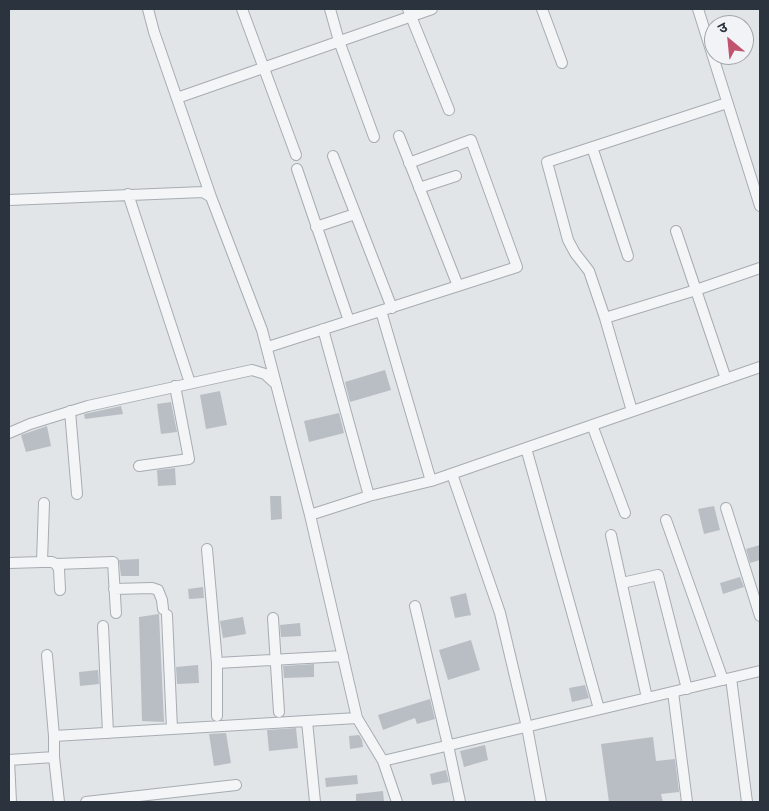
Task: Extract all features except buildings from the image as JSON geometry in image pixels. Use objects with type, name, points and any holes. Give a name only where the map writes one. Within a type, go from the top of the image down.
[{"type":"street","points":[[148,9],[154,32],[211,197],[268,347],[310,514],[357,718],[383,761],[397,802]]},
{"type":"street","points":[[242,9],[296,155]]},
{"type":"street","points":[[330,9],[374,137]]},
{"type":"street","points":[[177,98],[340,41],[409,13],[432,9]]},
{"type":"street","points":[[542,9],[562,63]]},
{"type":"street","points":[[698,9],[760,206]]},
{"type":"street","points":[[409,13],[449,110]]},
{"type":"street","points":[[632,412],[605,318],[589,272],[568,240],[547,162],[727,103]]},
{"type":"street","points":[[399,136],[458,286]]},
{"type":"street","points":[[268,347],[516,267],[482,166],[471,140],[409,163]]},
{"type":"street","points":[[592,147],[628,256]]},
{"type":"street","points":[[333,156],[392,308]]},
{"type":"street","points":[[297,169],[349,321]]},
{"type":"street","points":[[419,188],[456,176]]},
{"type":"street","points":[[9,200],[203,192],[211,197]]},
{"type":"street","points":[[128,194],[190,383]]},
{"type":"street","points":[[316,227],[356,214]]},
{"type":"street","points":[[676,231],[726,379]]},
{"type":"street","points":[[605,318],[760,268]]},
{"type":"street","points":[[381,311],[431,482]]},
{"type":"street","points":[[324,329],[369,496]]},
{"type":"street","points":[[310,514],[369,496],[431,482],[760,367]]},
{"type":"street","points":[[9,434],[30,424],[88,406],[252,370],[265,374],[276,384]]},
{"type":"street","points":[[139,466],[189,459],[175,386]]},
{"type":"street","points":[[70,412],[77,494]]},
{"type":"street","points":[[592,425],[625,513]]},
{"type":"street","points":[[526,448],[599,709]]},
{"type":"street","points":[[452,474],[500,613],[527,727],[541,802]]},
{"type":"street","points":[[42,562],[44,503]]},
{"type":"street","points":[[726,508],[760,616]]},
{"type":"street","points":[[666,520],[727,679],[747,802]]},
{"type":"street","points":[[611,535],[648,698]]},
{"type":"street","points":[[207,549],[217,663],[217,716]]},
{"type":"street","points":[[9,563],[113,562],[116,613]]},
{"type":"street","points":[[56,564],[59,569],[60,590]]},
{"type":"street","points":[[622,583],[658,575],[687,688]]},
{"type":"street","points":[[114,589],[152,588],[158,590],[165,612],[172,729]]},
{"type":"street","points":[[415,606],[460,802]]},
{"type":"street","points":[[273,618],[279,712]]},
{"type":"street","points":[[103,626],[108,733]]},
{"type":"street","points":[[48,655],[54,757],[59,802]]},
{"type":"street","points":[[217,663],[342,656]]},
{"type":"street","points":[[383,761],[760,671]]},
{"type":"street","points":[[673,692],[687,802]]},
{"type":"street","points":[[54,736],[357,718]]},
{"type":"street","points":[[307,721],[315,802]]},
{"type":"street","points":[[11,802],[9,760],[54,757]]},
{"type":"street","points":[[86,802],[236,785]]}]
